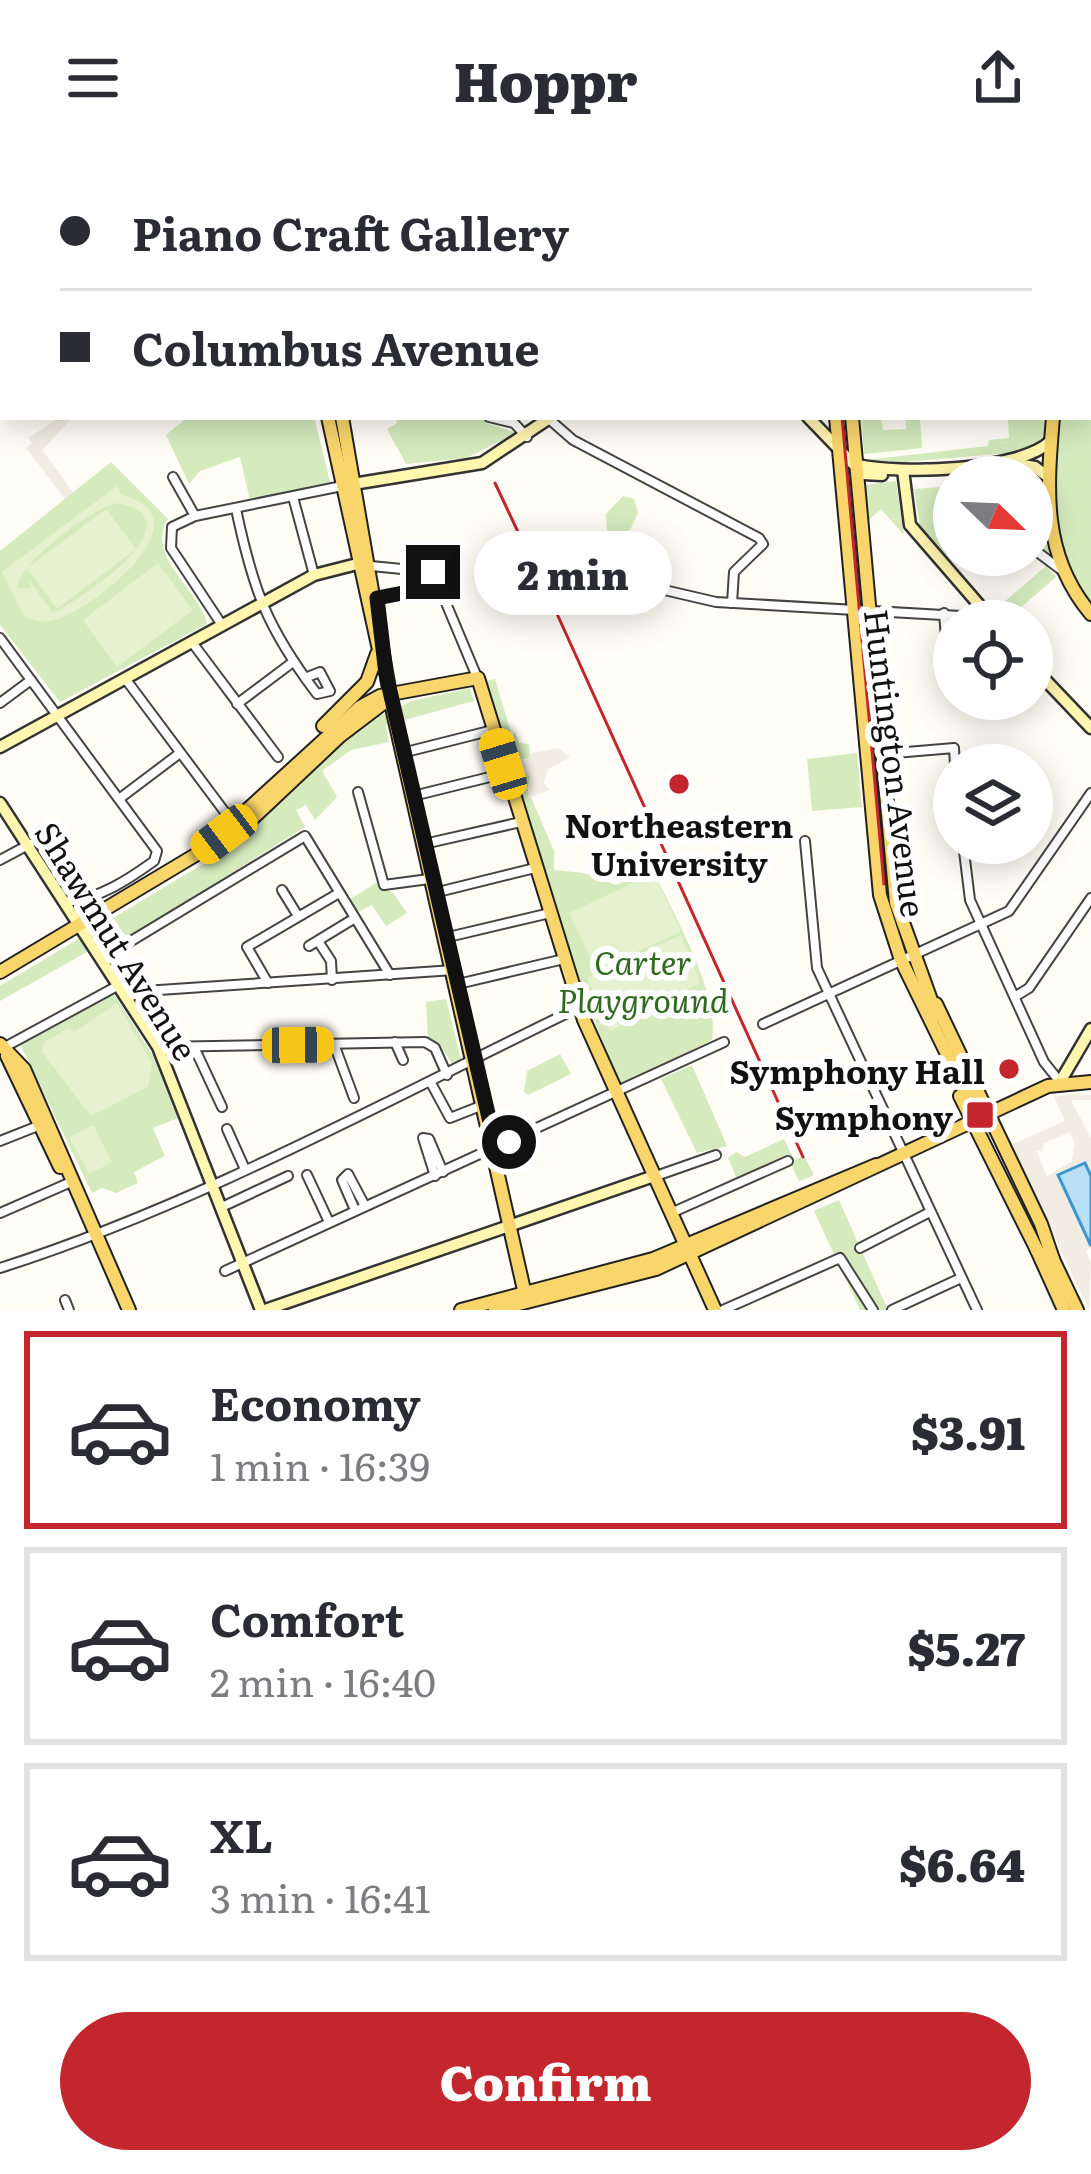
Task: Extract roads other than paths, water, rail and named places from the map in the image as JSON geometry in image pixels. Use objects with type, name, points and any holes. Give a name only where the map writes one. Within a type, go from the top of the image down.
[{"type":"main road","points":[[329,420],[350,485]]},
{"type":"main road","points":[[342,420],[377,652],[386,674]]},
{"type":"main road","points":[[350,485],[477,465],[547,420]]},
{"type":"main road","points":[[811,420],[869,476],[933,470]]},
{"type":"main road","name":"Huntington Avenue","points":[[836,420],[880,895],[971,1098]]},
{"type":"main road","name":"Huntington Avenue","points":[[852,420],[896,903],[907,958]]},
{"type":"main road","points":[[1050,456],[1054,420]]},
{"type":"main road","points":[[1021,456],[1051,441]]},
{"type":"main road","points":[[899,470],[910,525],[974,600]]},
{"type":"main road","points":[[1053,539],[1064,572],[1091,614]]},
{"type":"main road","points":[[0,747],[194,645],[314,575],[366,564]]},
{"type":"main road","points":[[366,564],[377,598],[402,753],[530,1297]]},
{"type":"main road","points":[[237,828],[317,732],[362,689],[377,652]]},
{"type":"main road","points":[[269,791],[342,720],[379,697],[478,678],[580,1007],[719,1310]]},
{"type":"main road","points":[[1053,688],[1091,728]]},
{"type":"main road","points":[[0,977],[85,928],[237,828],[390,698]]},
{"type":"main road","name":"Shawmut Avenue","points":[[0,803],[158,1047],[263,1310]]},
{"type":"main road","points":[[919,986],[989,1113],[1077,1310]]},
{"type":"main road","points":[[919,986],[971,1121],[1038,1252]]},
{"type":"main road","points":[[1060,1082],[1091,1029]]},
{"type":"main road","points":[[2,1046],[129,1310]]},
{"type":"main road","points":[[461,1310],[651,1271],[1060,1082],[1091,1082]]},
{"type":"main road","points":[[1053,1259],[989,1137],[1063,1310]]},
{"type":"main road","points":[[263,1310],[654,1176]]},
{"type":"main road","points":[[495,1310],[530,1297]]},
{"type":"street","points":[[502,420],[514,423],[527,436]]},
{"type":"street","points":[[553,420],[602,457],[764,544],[734,572],[732,603]]},
{"type":"street","points":[[173,477],[195,516]]},
{"type":"street","points":[[224,628],[171,548],[170,532],[195,516],[350,485]]},
{"type":"street","points":[[293,497],[314,575]]},
{"type":"street","points":[[236,509],[260,607],[305,678]]},
{"type":"street","points":[[366,564],[433,572],[478,678]]},
{"type":"street","points":[[1053,564],[1064,572]]},
{"type":"street","points":[[602,584],[732,603],[933,613]]},
{"type":"street","points":[[377,598],[439,586]]},
{"type":"street","points":[[0,638],[158,855],[104,892],[68,902]]},
{"type":"street","points":[[194,645],[278,757]]},
{"type":"street","points":[[237,704],[292,662]]},
{"type":"street","points":[[0,703],[31,680]]},
{"type":"street","points":[[127,681],[237,828]]},
{"type":"street","points":[[402,753],[493,730]]},
{"type":"street","points":[[882,754],[933,750]]},
{"type":"street","points":[[119,799],[180,753]]},
{"type":"street","points":[[413,796],[506,773]]},
{"type":"street","points":[[358,792],[384,885],[432,886],[535,868]]},
{"type":"street","points":[[763,1024],[1011,909],[1091,793]]},
{"type":"street","points":[[423,845],[521,822]]},
{"type":"street","points":[[103,958],[305,836],[390,976]]},
{"type":"street","points":[[805,841],[816,963],[976,1310]]},
{"type":"street","points":[[0,860],[30,844]]},
{"type":"street","points":[[965,864],[968,892],[981,924],[1044,1062],[1060,1082]]},
{"type":"street","points":[[283,890],[298,916]]},
{"type":"street","points":[[268,984],[247,947],[339,892]]},
{"type":"street","points":[[1016,997],[1029,988],[1091,898]]},
{"type":"street","points":[[444,938],[550,914]]},
{"type":"street","points":[[332,980],[331,962],[314,944],[356,918]]},
{"type":"street","points":[[129,997],[144,992],[390,976],[456,978],[564,959]]},
{"type":"street","points":[[2,1046],[120,984]]},
{"type":"street","points":[[0,1268],[94,1234],[447,1076],[580,1007]]},
{"type":"street","points":[[395,1042],[403,1060]]},
{"type":"street","points":[[225,1271],[724,1042]]},
{"type":"street","points":[[334,1044],[354,1098]]},
{"type":"street","points":[[158,1047],[430,1044],[447,1076]]},
{"type":"street","points":[[194,1047],[222,1107]]},
{"type":"street","points":[[431,1083],[450,1118],[486,1104]]},
{"type":"street","points":[[0,1141],[43,1125]]},
{"type":"street","points":[[227,1129],[244,1167]]},
{"type":"street","points":[[654,1176],[716,1155]]},
{"type":"street","points":[[671,1214],[788,1161]]},
{"type":"street","points":[[307,1175],[329,1222]]},
{"type":"street","points":[[224,1206],[288,1176]]},
{"type":"street","points":[[0,1213],[69,1180]]},
{"type":"street","points":[[860,1248],[930,1212]]},
{"type":"street","points":[[719,1310],[841,1258],[873,1310]]},
{"type":"street","points":[[892,1310],[961,1277]]},
{"type":"water","points":[[1085,1163],[1091,1176],[1091,1246],[1058,1175]]},
{"type":"tunnel","points":[[973,1097],[992,1136]]},
{"type":"tram line","points":[[842,420],[884,884]]},
{"type":"railway","points":[[495,483],[526,549]]},
{"type":"railway","points":[[553,605],[803,1157]]},
{"type":"place","name":"Northeastern University","points":[[679,784]]},
{"type":"place","name":"Symphony Hall","points":[[1009,1069]]},
{"type":"place","name":"Symphony","points":[[980,1115]]},
{"type":"park label","name":"Carter Playground","points":[[643,979]]}]
